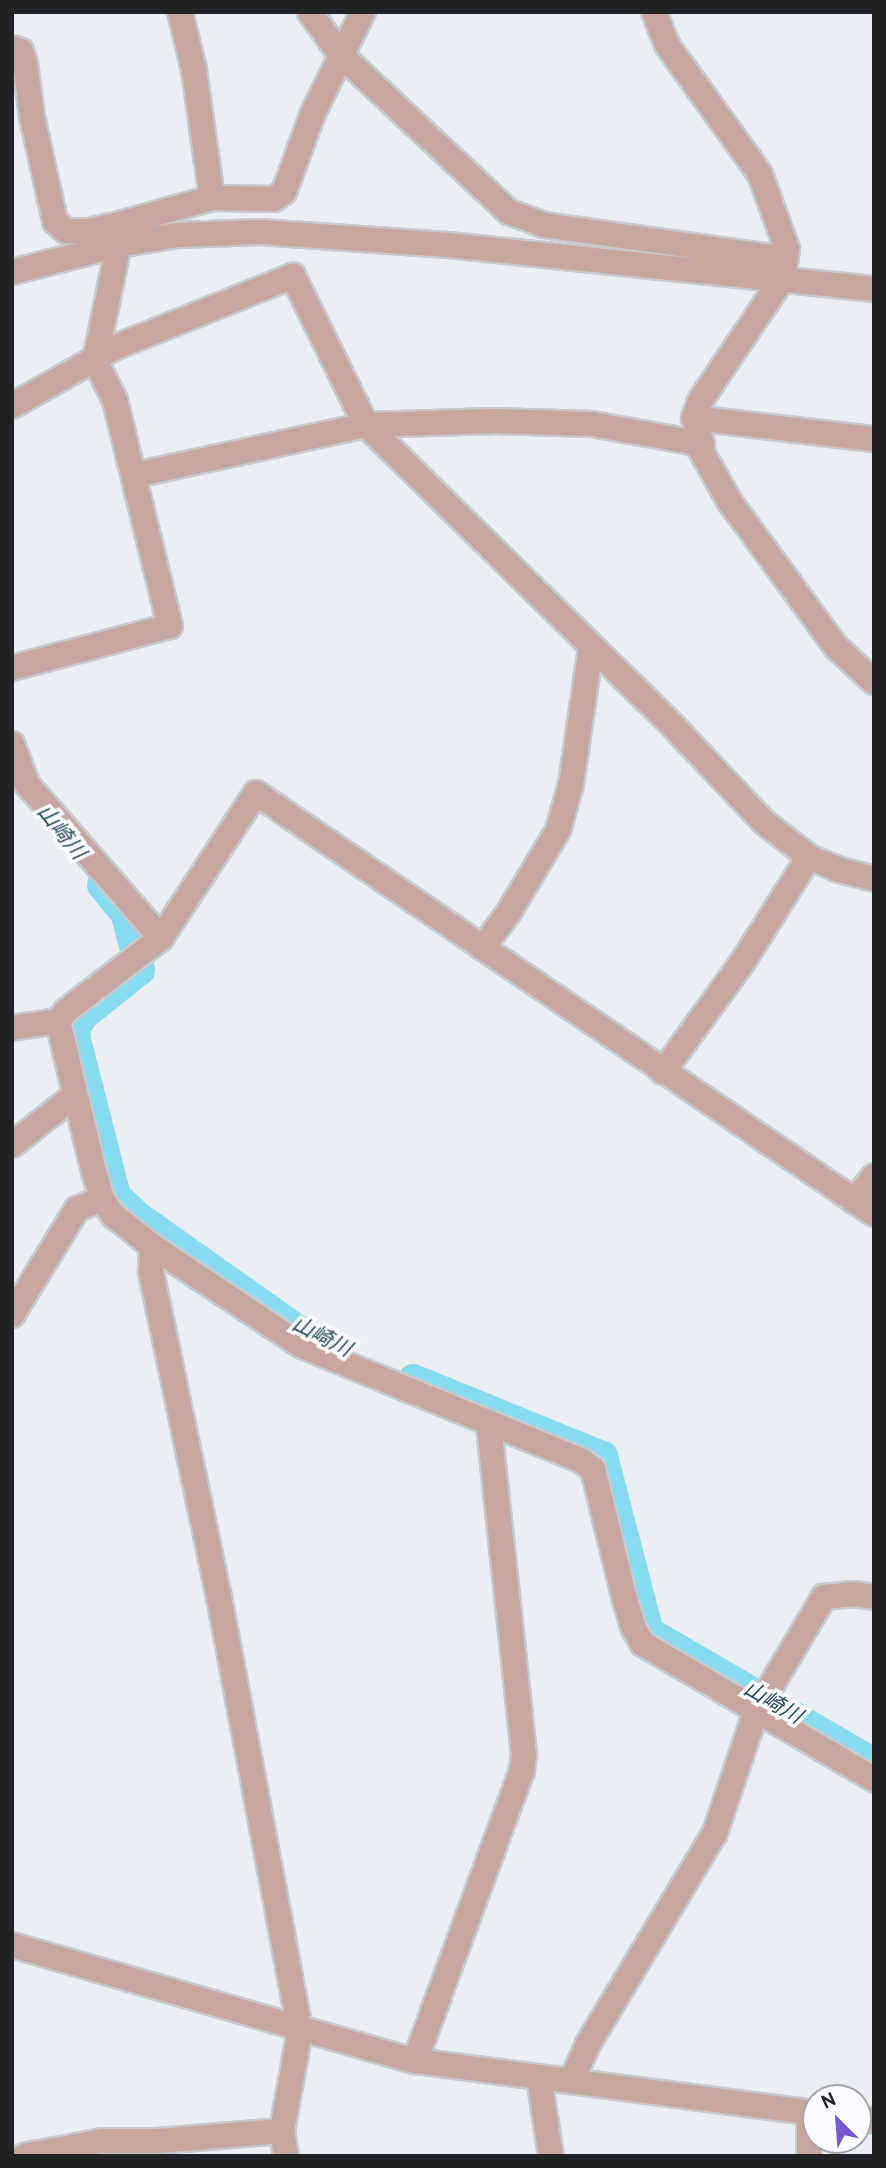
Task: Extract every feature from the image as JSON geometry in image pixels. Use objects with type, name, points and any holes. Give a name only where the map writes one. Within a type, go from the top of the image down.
[{"type":"street","points":[[180,12],[194,70],[212,198]]},
{"type":"street","points":[[310,12],[340,54],[493,198],[527,220],[874,289]]},
{"type":"street","points":[[12,272],[121,234],[212,198],[274,199],[284,192],[313,113],[363,12]]},
{"type":"street","points":[[654,12],[667,45],[760,174],[787,249],[784,269],[700,401],[694,418],[702,444],[700,449],[730,502],[836,647],[874,682]]},
{"type":"street","points":[[12,48],[21,51],[25,63],[32,117],[55,221],[66,231],[178,235],[261,232],[784,269]]},
{"type":"street","points":[[12,668],[170,626],[115,400],[95,362],[121,234]]},
{"type":"street","points":[[12,406],[95,362],[116,347],[293,276],[366,425],[591,646],[764,822],[809,857],[839,870],[874,879]]},
{"type":"street","points":[[12,389],[95,362]]},
{"type":"street","points":[[694,418],[874,439]]},
{"type":"street","points":[[135,475],[366,425],[494,421],[592,424],[702,444]]},
{"type":"street","points":[[483,948],[509,912],[558,830],[571,784],[591,646]]},
{"type":"street","points":[[12,744],[27,784],[145,949]]},
{"type":"street","points":[[12,1028],[58,1021],[145,949],[256,793],[864,1208],[874,1176]]},
{"type":"street","points":[[663,1072],[742,963],[809,857]]},
{"type":"street","points":[[58,1021],[74,1096],[102,1199],[113,1215],[152,1246],[302,1346],[582,1461],[593,1469],[625,1600],[634,1629],[643,1644],[760,1704],[874,1779]]},
{"type":"street","points":[[12,1145],[74,1096]]},
{"type":"street","points":[[12,1315],[77,1209],[102,1199]]},
{"type":"street","points":[[152,1246],[151,1272],[219,1597],[300,2030],[282,2131],[286,2156]]},
{"type":"street","points":[[415,2061],[523,1770],[524,1754],[489,1424]]},
{"type":"street","points":[[572,2080],[588,2044],[715,1833],[760,1704],[824,1597],[853,1594],[874,1597]]},
{"type":"street","points":[[12,1945],[415,2061],[802,2111]]},
{"type":"street","points":[[539,2077],[551,2156]]},
{"type":"street","points":[[24,2156],[103,2141],[158,2141],[282,2131]]},
{"type":"waterway","name":"山崎川","points":[[102,885],[126,915],[140,970],[84,1015],[77,1025],[75,1036],[116,1196],[140,1218],[305,1335]]},
{"type":"waterway","name":"山崎川","points":[[413,1379],[603,1456],[649,1632],[874,1763]]}]
